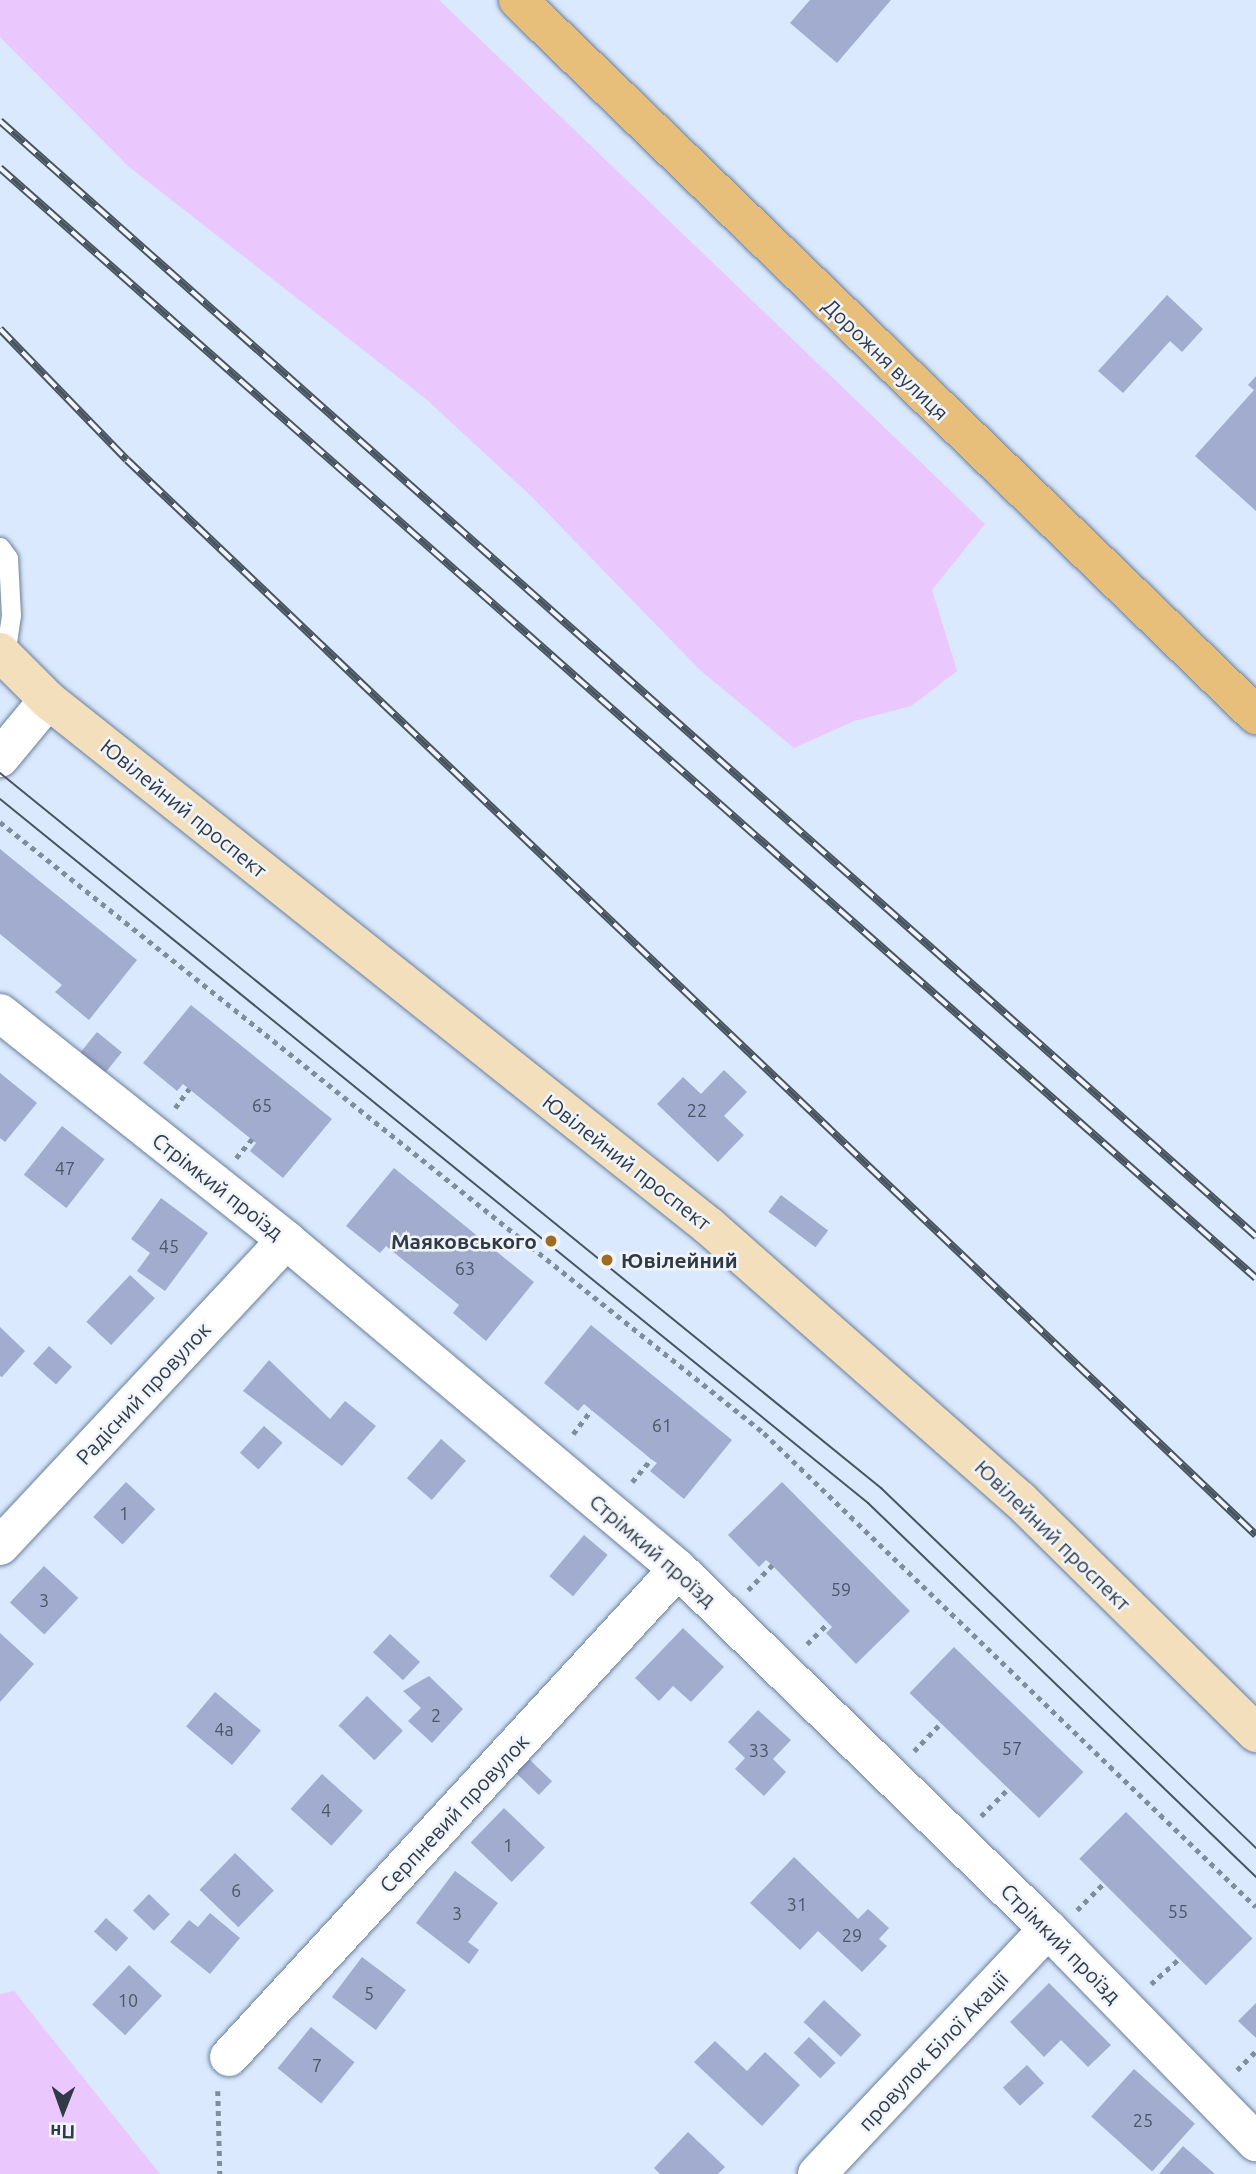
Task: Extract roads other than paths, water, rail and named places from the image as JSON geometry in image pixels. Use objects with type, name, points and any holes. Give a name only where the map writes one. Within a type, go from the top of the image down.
[{"type":"main road","name":"Дорожня вулиця","points":[[518,0],[1256,716]]},
{"type":"main road","name":"Ювілейний проспект","points":[[2,654],[48,700],[710,1227],[1020,1500],[1256,1733]]},
{"type":"street","points":[[0,758],[48,700]]},
{"type":"street","name":"Стрімкий проїзд","points":[[0,1013],[286,1240],[678,1569],[1048,1929],[1256,2142]]},
{"type":"street","name":"Радісний провулок","points":[[0,1546],[286,1240]]},
{"type":"street","name":"Серпневий провулок","points":[[229,2057],[678,1569]]},
{"type":"street","name":"провулок Білої Акації","points":[[817,2174],[1048,1929]]},
{"type":"lane","points":[[0,547],[8,558],[11,615],[2,654]]},
{"type":"tram line","points":[[0,773],[881,1488],[1256,1848]]},
{"type":"tram line","points":[[0,799],[868,1503],[1256,1877]]},
{"type":"railway","points":[[0,121],[1256,1236]]},
{"type":"railway","points":[[0,168],[1256,1278]]},
{"type":"railway","points":[[0,329],[127,460],[1256,1535]]},
{"type":"place","name":"Маяковського","points":[[551,1241]]},
{"type":"place","name":"Ювілейний","points":[[607,1260]]}]
